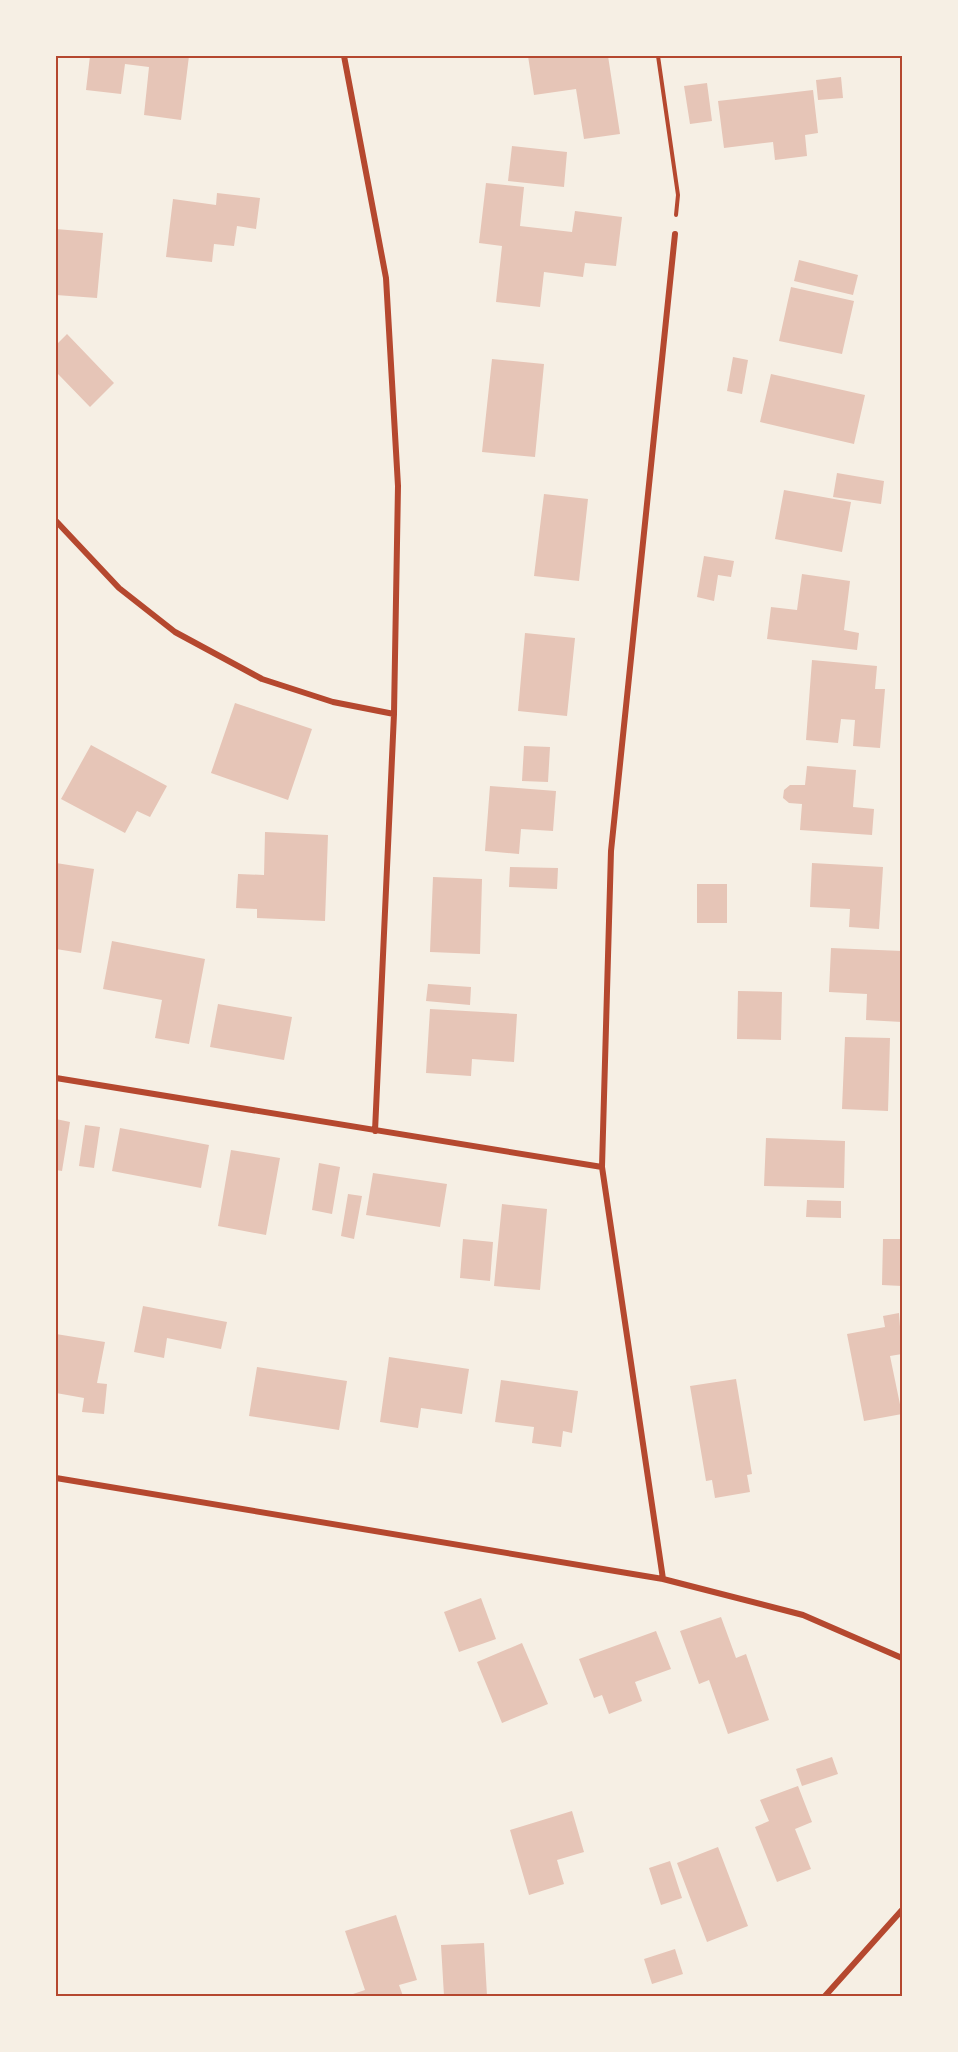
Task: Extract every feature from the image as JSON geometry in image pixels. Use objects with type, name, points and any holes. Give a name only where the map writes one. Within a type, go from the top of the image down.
[{"type":"street","points":[[344,56],[386,278],[398,486],[394,714],[375,1131]]},
{"type":"street","points":[[663,1579],[602,1167],[611,851],[675,234]]},
{"type":"street","points":[[56,521],[119,588],[175,632],[262,679],[333,702],[394,714]]},
{"type":"street","points":[[56,1078],[602,1167]]},
{"type":"street","points":[[56,1478],[663,1579],[803,1615],[903,1659]]},
{"type":"street","points":[[825,1996],[903,1910]]},
{"type":"path","points":[[657,56],[678,195],[675,234]]},
{"type":"building","points":[[90,56],[189,56],[181,120],[144,115],[149,67],[125,64],[121,94],[86,90]]},
{"type":"building","points":[[528,56],[608,56],[620,134],[584,139],[576,89],[534,95]]},
{"type":"building","points":[[841,77],[843,98],[818,100],[816,80]]},
{"type":"building","points":[[707,83],[712,121],[690,124],[684,86]]},
{"type":"building","points":[[813,90],[818,133],[805,135],[807,156],[775,160],[773,142],[724,148],[718,101]]},
{"type":"building","points":[[512,146],[567,152],[564,187],[508,181]]},
{"type":"building","points":[[486,183],[524,187],[520,226],[572,232],[575,211],[622,217],[616,266],[585,263],[583,277],[544,272],[540,307],[496,302],[502,246],[479,243]]},
{"type":"building","points":[[217,193],[260,198],[256,229],[237,226],[234,246],[214,244],[212,262],[166,257],[173,199],[216,205]]},
{"type":"building","points":[[56,229],[103,233],[97,298],[56,295]]},
{"type":"building","points":[[799,260],[858,275],[853,295],[794,281]]},
{"type":"building","points":[[791,287],[854,301],[842,354],[779,341]]},
{"type":"building","points":[[67,334],[114,383],[90,407],[58,374],[56,376],[56,345]]},
{"type":"building","points":[[733,357],[748,360],[742,394],[727,391]]},
{"type":"building","points":[[492,359],[544,364],[535,457],[482,452]]},
{"type":"building","points":[[771,374],[865,395],[854,444],[760,422]]},
{"type":"building","points":[[837,473],[884,481],[881,504],[833,497]]},
{"type":"building","points":[[784,490],[851,502],[842,552],[775,539]]},
{"type":"building","points":[[544,494],[588,499],[579,581],[534,576]]},
{"type":"building","points":[[704,556],[734,561],[731,577],[718,575],[714,601],[697,597]]},
{"type":"building","points":[[802,574],[850,581],[844,630],[859,633],[857,650],[767,639],[771,607],[797,610]]},
{"type":"building","points":[[525,633],[575,638],[567,716],[518,711]]},
{"type":"building","points":[[812,660],[877,666],[875,689],[885,689],[880,748],[853,746],[855,720],[841,719],[838,743],[806,740]]},
{"type":"building","points":[[235,703],[312,729],[288,800],[211,773]]},
{"type":"building","points":[[91,745],[167,786],[150,817],[137,811],[125,833],[61,799]]},
{"type":"building","points":[[524,746],[550,747],[548,782],[522,781]]},
{"type":"building","points":[[807,766],[856,770],[853,807],[874,809],[872,835],[800,830],[802,804],[789,803],[783,798],[784,790],[790,785],[805,785]]},
{"type":"building","points":[[490,786],[556,791],[553,831],[521,829],[519,854],[485,851]]},
{"type":"building","points":[[265,832],[328,835],[325,921],[257,918],[257,909],[236,908],[238,874],[264,875]]},
{"type":"building","points":[[56,863],[94,869],[81,953],[56,949]]},
{"type":"building","points":[[812,863],[883,867],[879,929],[849,927],[850,909],[810,907]]},
{"type":"building","points":[[510,867],[558,868],[557,889],[509,887]]},
{"type":"building","points":[[433,877],[482,879],[480,954],[430,952]]},
{"type":"building","points":[[697,884],[727,884],[727,923],[697,923]]},
{"type":"building","points":[[112,941],[205,959],[189,1044],[155,1038],[162,1000],[103,989]]},
{"type":"building","points":[[831,948],[902,951],[902,1022],[866,1020],[867,994],[829,992]]},
{"type":"building","points":[[428,984],[471,987],[470,1005],[426,1001]]},
{"type":"building","points":[[738,991],[782,992],[781,1040],[737,1039]]},
{"type":"building","points":[[218,1004],[292,1017],[284,1060],[210,1047]]},
{"type":"building","points":[[430,1009],[517,1014],[514,1062],[472,1059],[471,1076],[426,1073]]},
{"type":"building","points":[[845,1037],[890,1038],[888,1111],[842,1109]]},
{"type":"building","points":[[56,1119],[70,1122],[62,1171],[56,1170]]},
{"type":"building","points":[[85,1125],[100,1127],[94,1168],[79,1166]]},
{"type":"building","points":[[120,1128],[209,1145],[201,1188],[112,1171]]},
{"type":"building","points":[[766,1138],[845,1141],[844,1188],[764,1186]]},
{"type":"building","points":[[231,1150],[280,1158],[266,1235],[218,1226]]},
{"type":"building","points":[[319,1163],[340,1167],[332,1214],[312,1210]]},
{"type":"building","points":[[373,1173],[447,1184],[440,1227],[366,1215]]},
{"type":"building","points":[[348,1194],[362,1196],[354,1239],[341,1236]]},
{"type":"building","points":[[807,1200],[841,1201],[841,1218],[806,1217]]},
{"type":"building","points":[[502,1204],[547,1209],[540,1290],[494,1286]]},
{"type":"building","points":[[463,1239],[493,1242],[490,1281],[460,1278]]},
{"type":"building","points":[[883,1239],[902,1239],[902,1286],[882,1285]]},
{"type":"building","points":[[143,1306],[227,1322],[221,1349],[167,1338],[164,1358],[134,1352]]},
{"type":"building","points":[[899,1313],[902,1354],[890,1356],[902,1414],[864,1421],[847,1334],[885,1327],[883,1316]]},
{"type":"building","points":[[56,1334],[105,1342],[97,1383],[107,1384],[104,1414],[82,1412],[84,1398],[56,1393]]},
{"type":"building","points":[[389,1357],[469,1369],[462,1414],[421,1408],[418,1428],[380,1422]]},
{"type":"building","points":[[257,1367],[347,1381],[339,1430],[249,1416]]},
{"type":"building","points":[[736,1379],[752,1474],[747,1475],[750,1492],[715,1498],[712,1480],[706,1481],[690,1386]]},
{"type":"building","points":[[501,1380],[578,1391],[572,1433],[563,1431],[561,1447],[532,1443],[534,1427],[495,1422]]},
{"type":"building","points":[[481,1598],[496,1639],[459,1652],[444,1612]]},
{"type":"building","points":[[721,1617],[736,1658],[746,1654],[769,1720],[728,1734],[709,1680],[699,1684],[680,1631]]},
{"type":"building","points":[[656,1631],[671,1669],[635,1682],[642,1701],[609,1714],[602,1695],[594,1698],[579,1659]]},
{"type":"building","points":[[522,1643],[548,1704],[502,1723],[477,1662]]},
{"type":"building","points":[[832,1757],[838,1774],[802,1786],[796,1769]]},
{"type":"building","points":[[798,1786],[812,1822],[795,1829],[811,1869],[777,1882],[755,1827],[769,1821],[760,1800]]},
{"type":"building","points":[[572,1811],[584,1852],[557,1860],[564,1884],[529,1895],[510,1830]]},
{"type":"building","points":[[718,1847],[748,1926],[707,1942],[677,1863]]},
{"type":"building","points":[[670,1861],[682,1898],[661,1905],[649,1868]]},
{"type":"building","points":[[396,1915],[417,1980],[399,1985],[403,1996],[347,1996],[365,1990],[345,1931]]},
{"type":"building","points":[[484,1943],[487,1996],[444,1996],[441,1945]]},
{"type":"building","points":[[675,1949],[683,1974],[652,1984],[644,1959]]}]
